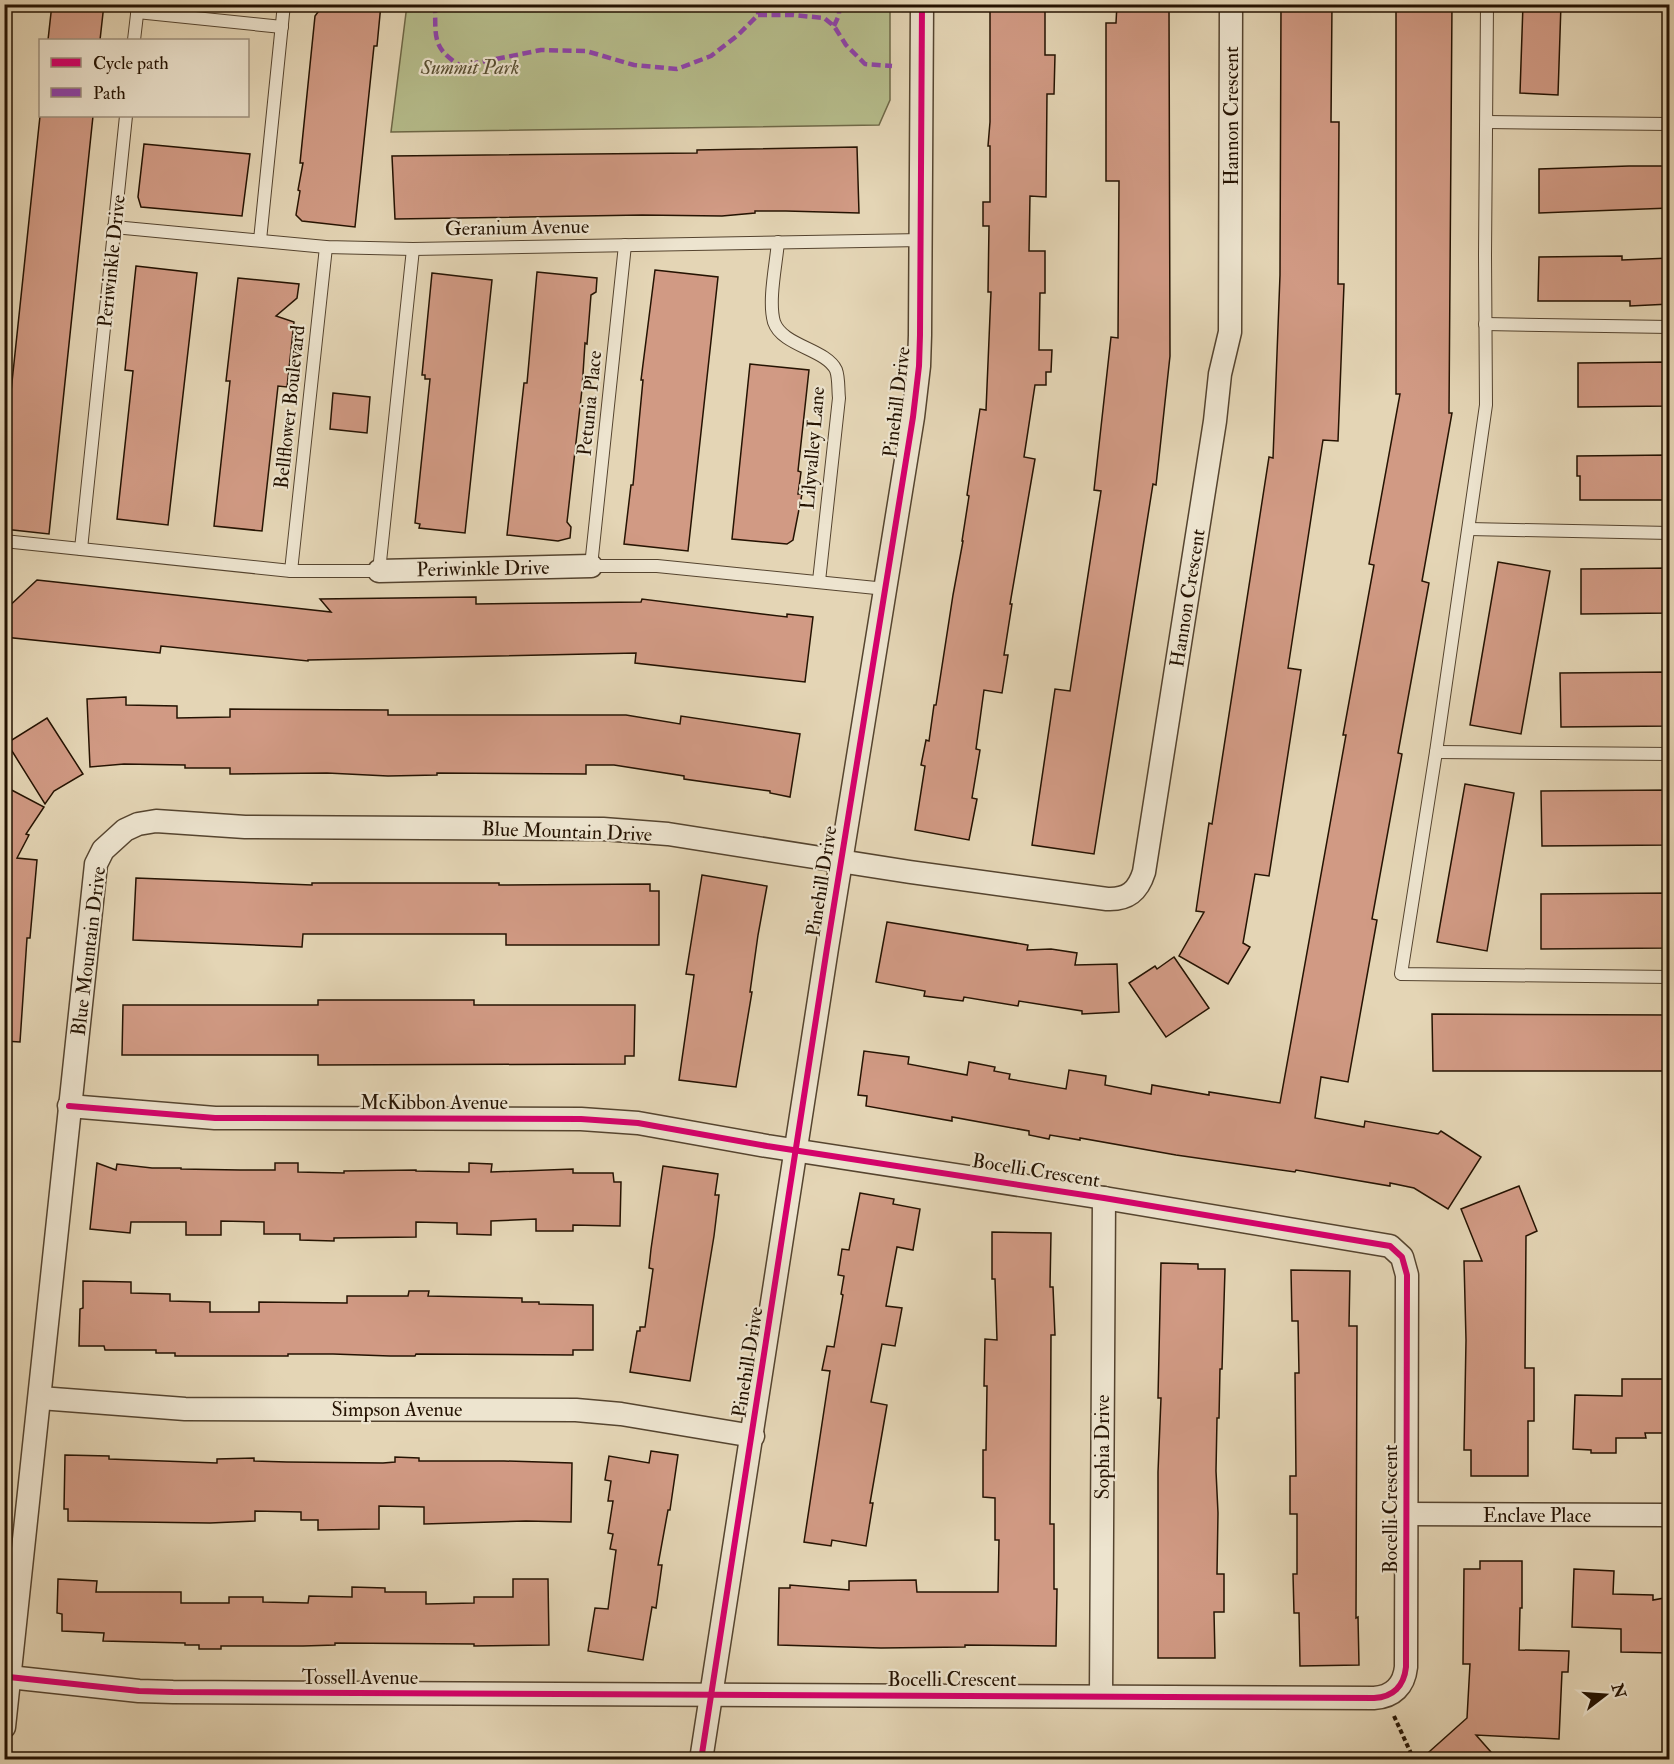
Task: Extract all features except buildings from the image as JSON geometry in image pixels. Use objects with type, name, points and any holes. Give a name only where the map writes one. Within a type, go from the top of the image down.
[{"type":"street","name":"Pinehill Drive","points":[[701,1760],[886,589],[919,366],[922,240],[922,4]]},
{"type":"street","name":"Hannon Crescent","points":[[842,861],[1107,899],[1126,896],[1140,884],[1144,872],[1215,421],[1220,374],[1230,332],[1231,4]]},
{"type":"street","name":"Periwinkle Drive","points":[[379,571],[591,566]]},
{"type":"street","name":"Blue Mountain Drive","points":[[4,1727],[96,864],[103,850],[113,839],[138,824],[156,821],[245,827],[603,829],[668,834],[842,861]]},
{"type":"street","name":"McKibbon Avenue","points":[[69,1106],[214,1118],[610,1120],[796,1150]]},
{"type":"street","name":"Bocelli Crescent","points":[[712,1695],[1374,1698],[1385,1696],[1398,1688],[1405,1672],[1407,1275],[1400,1254],[1386,1245],[796,1150]]},
{"type":"street","name":"Sophia Drive","points":[[1101,1696],[1104,1198]]},
{"type":"street","name":"Simpson Avenue","points":[[40,1398],[185,1409],[576,1410],[621,1414],[753,1436]]},
{"type":"street","name":"Enclave Place","points":[[1406,1514],[1667,1515]]},
{"type":"street","name":"Tossell Avenue","points":[[9,1677],[140,1691],[173,1692],[712,1695]]},
{"type":"lane","points":[[260,240],[284,4]]},
{"type":"lane","points":[[1488,4],[1486,405],[1401,975],[1670,977]]},
{"type":"lane","points":[[134,39],[138,8],[282,27]]},
{"type":"lane","name":"Periwinkle Drive","points":[[81,549],[126,117]]},
{"type":"lane","points":[[1487,122],[1670,123]]},
{"type":"lane","name":"Geranium Avenue","points":[[114,227],[326,247],[413,249],[922,240]]},
{"type":"lane","name":"Lilyvalley Lane","points":[[778,242],[772,304],[774,320],[783,334],[830,363],[836,370],[839,398],[819,581]]},
{"type":"lane","name":"Petunia Place","points":[[591,566],[625,245]]},
{"type":"lane","name":"Bellflower Boulevard","points":[[291,571],[326,247]]},
{"type":"lane","points":[[379,571],[413,249]]},
{"type":"lane","points":[[1485,324],[1670,327]]},
{"type":"lane","points":[[1469,529],[1670,533]]},
{"type":"lane","name":"Periwinkle Drive","points":[[4,541],[291,571],[379,571]]},
{"type":"lane","name":"Periwinkle Drive","points":[[591,566],[657,566],[886,589]]},
{"type":"lane","points":[[1436,752],[1670,754]]},
{"type":"path","points":[[1385,1696],[1414,1760]]},
{"type":"green space","name":"Summit Park","points":[[407,5],[890,5],[890,100],[879,125],[391,132]]},
{"type":"marked path","points":[[435,4],[437,40],[444,53],[461,66],[541,50],[586,51],[634,65],[677,69],[711,56],[737,36],[758,15],[759,4]]},
{"type":"marked path","points":[[834,26],[839,15],[839,4]]},
{"type":"marked path","points":[[758,15],[824,18],[834,26],[846,45],[865,64],[892,66]]},
{"type":"cycle path","points":[[701,1760],[827,948],[913,417],[920,335],[922,4]]},
{"type":"cycle path","points":[[9,1677],[139,1691],[173,1692],[1374,1698],[1392,1693],[1403,1680],[1406,1667],[1407,1275],[1402,1257],[1390,1246],[1104,1198],[767,1146],[638,1123],[581,1119],[215,1118],[69,1106]]}]
